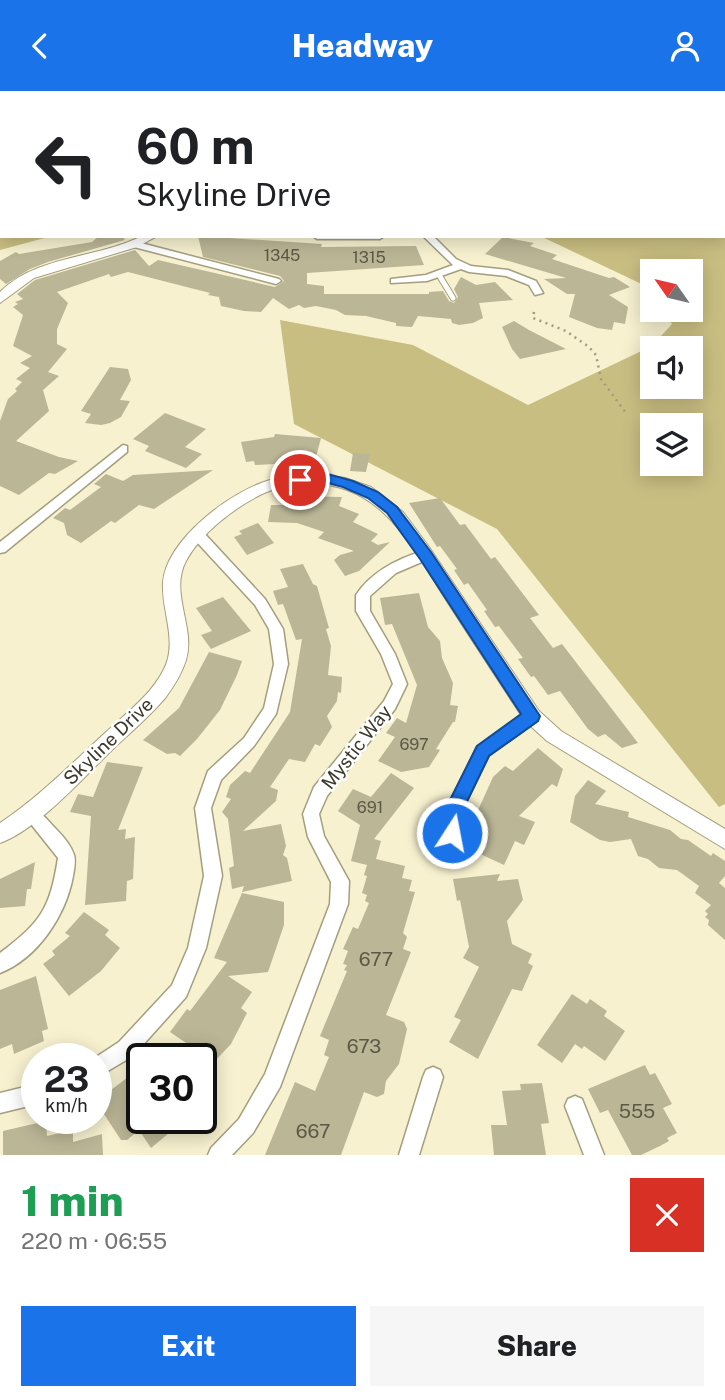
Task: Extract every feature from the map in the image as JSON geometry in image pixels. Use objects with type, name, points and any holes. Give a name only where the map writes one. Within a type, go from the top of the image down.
[{"type":"street","points":[[0,299],[27,278],[137,245],[148,238]]},
{"type":"street","points":[[430,238],[453,261],[469,269],[508,273],[533,283],[538,293]]},
{"type":"street","points":[[137,245],[276,281]]},
{"type":"street","points":[[394,281],[439,275],[462,265]]},
{"type":"street","points":[[0,549],[123,449]]},
{"type":"street","name":"Skyline Drive","points":[[0,834],[31,814],[153,699],[174,669],[179,649],[172,573],[180,558],[199,536],[232,504],[254,491],[276,482],[324,478],[348,484],[373,495],[392,510],[426,555],[532,716],[554,736],[725,841]]},
{"type":"street","points":[[112,1058],[126,1049],[178,991],[197,948],[213,876],[203,809],[214,776],[249,742],[271,710],[281,664],[276,629],[260,602],[199,536]]},
{"type":"street","name":"Mystic Way","points":[[218,1155],[246,1126],[273,1080],[340,904],[340,881],[316,837],[311,814],[320,792],[390,705],[400,684],[388,654],[363,611],[363,595],[376,579],[394,566],[426,555]]},
{"type":"street","points":[[452,852],[452,814],[483,751],[532,716]]},
{"type":"street","points":[[0,964],[37,937],[54,914],[63,889],[67,857],[55,839],[31,814]]},
{"type":"street","points":[[409,1155],[433,1077]]},
{"type":"street","points":[[0,1103],[21,1098]]},
{"type":"street","points":[[575,1106],[594,1155]]},
{"type":"lane","points":[[439,275],[453,298]]},
{"type":"path","points":[[534,312],[533,318],[553,323],[567,334],[586,342],[596,357],[599,376],[623,405],[626,413]]},
{"type":"shaded area","points":[[0,238],[45,238],[0,250]]},
{"type":"shaded area","points":[[544,238],[725,238],[725,804],[719,807],[497,529],[294,424],[280,320],[413,345],[528,405],[640,352],[640,399],[703,399],[703,336],[661,336],[672,324],[671,322],[704,322],[704,259],[640,259],[640,283]]},
{"type":"building","points":[[97,238],[125,240],[48,262],[30,269],[6,284],[0,279],[0,261],[16,252],[19,254],[92,242]]},
{"type":"building","points":[[198,238],[322,244],[321,247],[416,246],[424,265],[307,273],[307,284],[324,286],[324,294],[429,294],[443,291],[449,301],[454,303],[458,297],[454,289],[461,277],[476,285],[495,282],[513,300],[479,303],[483,318],[473,323],[459,325],[452,323],[451,319],[418,316],[412,327],[396,326],[396,323],[366,316],[345,315],[336,310],[316,306],[304,308],[299,305],[289,309],[273,298],[261,312],[244,311],[221,306],[219,297],[208,295],[210,293],[128,272],[111,277],[109,274],[57,292],[68,303],[57,329],[57,344],[67,349],[48,372],[59,376],[43,390],[49,411],[16,441],[78,461],[55,474],[49,473],[19,495],[0,486],[0,421],[8,399],[22,382],[16,379],[30,368],[20,363],[32,356],[13,346],[23,315],[13,307],[18,304],[15,302],[23,299],[17,294],[35,280],[135,250],[149,266],[158,260],[275,287],[284,281],[280,276],[203,257]]},
{"type":"building","points":[[502,238],[508,238],[534,243],[530,246],[557,255],[552,259],[609,278],[614,277],[630,287],[609,295],[628,307],[625,324],[614,322],[612,330],[597,328],[569,317],[575,294],[567,294],[544,279],[566,278],[485,254]]},
{"type":"building","points":[[514,321],[566,349],[520,359],[502,327]]},
{"type":"building","points":[[110,367],[128,369],[131,380],[120,400],[130,401],[121,417],[110,423],[85,423],[91,414],[81,411]]},
{"type":"building","points":[[165,413],[206,429],[185,447],[202,454],[186,468],[145,451],[149,446],[133,439]]},
{"type":"building","points":[[275,434],[321,438],[316,457],[305,456],[304,461],[299,463],[255,465],[254,461],[246,462],[241,442],[274,437]]},
{"type":"building","points":[[353,453],[370,454],[366,472],[350,471]]},
{"type":"building","points":[[213,470],[154,509],[139,505],[81,543],[67,535],[64,523],[53,518],[65,508],[70,510],[101,487],[94,484],[106,474],[123,481],[133,475]]},
{"type":"building","points":[[297,496],[342,497],[339,506],[359,514],[353,522],[378,534],[371,541],[378,545],[390,542],[359,571],[345,576],[334,560],[354,551],[318,538],[324,532],[297,523],[268,522],[271,505],[296,505]]},
{"type":"building","points":[[440,498],[460,525],[465,524],[491,559],[495,557],[539,615],[530,618],[553,648],[562,644],[638,743],[622,748],[605,734],[598,737],[588,729],[560,691],[548,695],[534,676],[531,677],[518,659],[523,658],[499,626],[495,627],[468,583],[464,585],[454,570],[457,569],[440,546],[437,547],[409,503]]},
{"type":"building","points":[[258,523],[274,543],[247,555],[234,537],[242,534],[239,531]]},
{"type":"building","points":[[303,564],[313,584],[317,586],[329,628],[326,629],[331,646],[328,675],[342,677],[341,693],[338,692],[337,701],[327,716],[332,727],[320,746],[315,744],[305,762],[289,759],[270,787],[278,790],[276,801],[243,831],[281,824],[286,846],[283,855],[287,858],[292,881],[242,892],[244,886],[232,889],[229,868],[234,866],[228,819],[222,812],[231,799],[226,797],[230,785],[245,771],[250,773],[290,712],[302,639],[296,640],[283,604],[278,605],[273,591],[288,587],[280,569]]},
{"type":"building","points":[[419,593],[428,627],[440,641],[442,658],[453,683],[450,705],[458,706],[455,722],[436,749],[440,750],[429,767],[401,772],[378,761],[395,737],[386,733],[397,718],[406,723],[417,685],[392,624],[385,625],[380,598]]},
{"type":"building","points":[[223,597],[251,631],[211,649],[201,635],[212,631],[196,608]]},
{"type":"building","points":[[209,652],[242,661],[237,675],[220,710],[197,739],[180,756],[175,753],[167,754],[143,740],[179,708]]},
{"type":"building","points":[[538,748],[563,769],[557,787],[552,784],[519,816],[535,822],[524,845],[515,841],[504,865],[478,853],[484,841],[476,838],[479,832],[470,828],[493,777],[505,766],[513,771]]},
{"type":"building","points":[[107,762],[143,767],[118,830],[126,829],[125,839],[135,837],[133,879],[127,881],[126,901],[85,905],[91,816],[70,812],[78,794],[93,797]]},
{"type":"building","points":[[391,773],[414,788],[374,839],[381,841],[376,859],[405,866],[402,878],[412,880],[409,891],[415,892],[403,933],[407,937],[403,949],[411,952],[386,1015],[404,1022],[407,1029],[399,1064],[386,1081],[384,1094],[377,1097],[364,1092],[341,1155],[265,1155],[295,1082],[315,1091],[329,1057],[324,1055],[329,1040],[320,1036],[347,971],[344,970],[347,965],[343,964],[348,951],[343,949],[353,927],[358,929],[369,903],[365,901],[367,895],[362,893],[367,865],[351,861],[360,825],[338,811],[353,789],[371,797]]},
{"type":"building","points":[[588,780],[606,791],[595,804],[629,812],[628,817],[670,830],[711,856],[713,853],[725,861],[725,876],[719,883],[725,888],[725,940],[708,925],[709,920],[705,917],[708,914],[705,911],[711,905],[695,893],[699,886],[677,870],[659,868],[648,859],[638,856],[631,839],[610,842],[600,840],[570,822],[575,796]]},
{"type":"building","points":[[35,862],[25,906],[0,908],[0,879]]},
{"type":"building","points":[[500,874],[497,881],[518,879],[523,900],[507,921],[512,944],[532,954],[528,963],[533,966],[522,991],[512,989],[478,1059],[449,1042],[461,1020],[454,1017],[479,967],[463,958],[469,947],[453,879]]},
{"type":"building","points":[[242,893],[284,902],[284,925],[268,972],[228,976],[252,992],[241,1008],[247,1013],[231,1044],[217,1059],[217,1043],[186,1043],[170,1032],[187,1009],[190,1011],[227,962],[214,958]]},
{"type":"building","points":[[84,912],[109,930],[105,935],[120,948],[101,971],[69,996],[43,964],[55,955],[52,951],[70,936],[65,933]]},
{"type":"building","points":[[36,976],[48,1029],[42,1031],[44,1041],[21,1043],[21,1051],[14,1054],[12,1044],[0,1049],[0,990]]},
{"type":"building","points":[[572,994],[587,1004],[590,999],[607,1011],[604,1016],[625,1031],[605,1061],[584,1046],[582,1049],[575,1044],[562,1063],[537,1045]]},
{"type":"building","points":[[645,1065],[650,1075],[655,1073],[672,1104],[663,1108],[677,1133],[667,1138],[669,1141],[660,1146],[641,1155],[632,1155],[608,1110],[600,1113],[588,1089]]},
{"type":"building","points":[[126,1079],[126,1134],[134,1134],[127,1140],[121,1140],[112,1126],[112,1089]]},
{"type":"building","points":[[542,1083],[549,1123],[541,1124],[546,1155],[494,1155],[491,1125],[507,1125],[502,1091],[521,1090],[520,1084]]},
{"type":"building","points":[[21,1127],[21,1134],[73,1134],[73,1142],[102,1134],[103,1155],[3,1155],[3,1131]]},
{"type":"building","points":[[142,1134],[168,1134],[151,1148]]},
{"type":"route","points":[[300,480],[324,478],[348,484],[373,495],[392,510],[426,555],[532,716],[483,751],[452,814],[452,833]]}]
